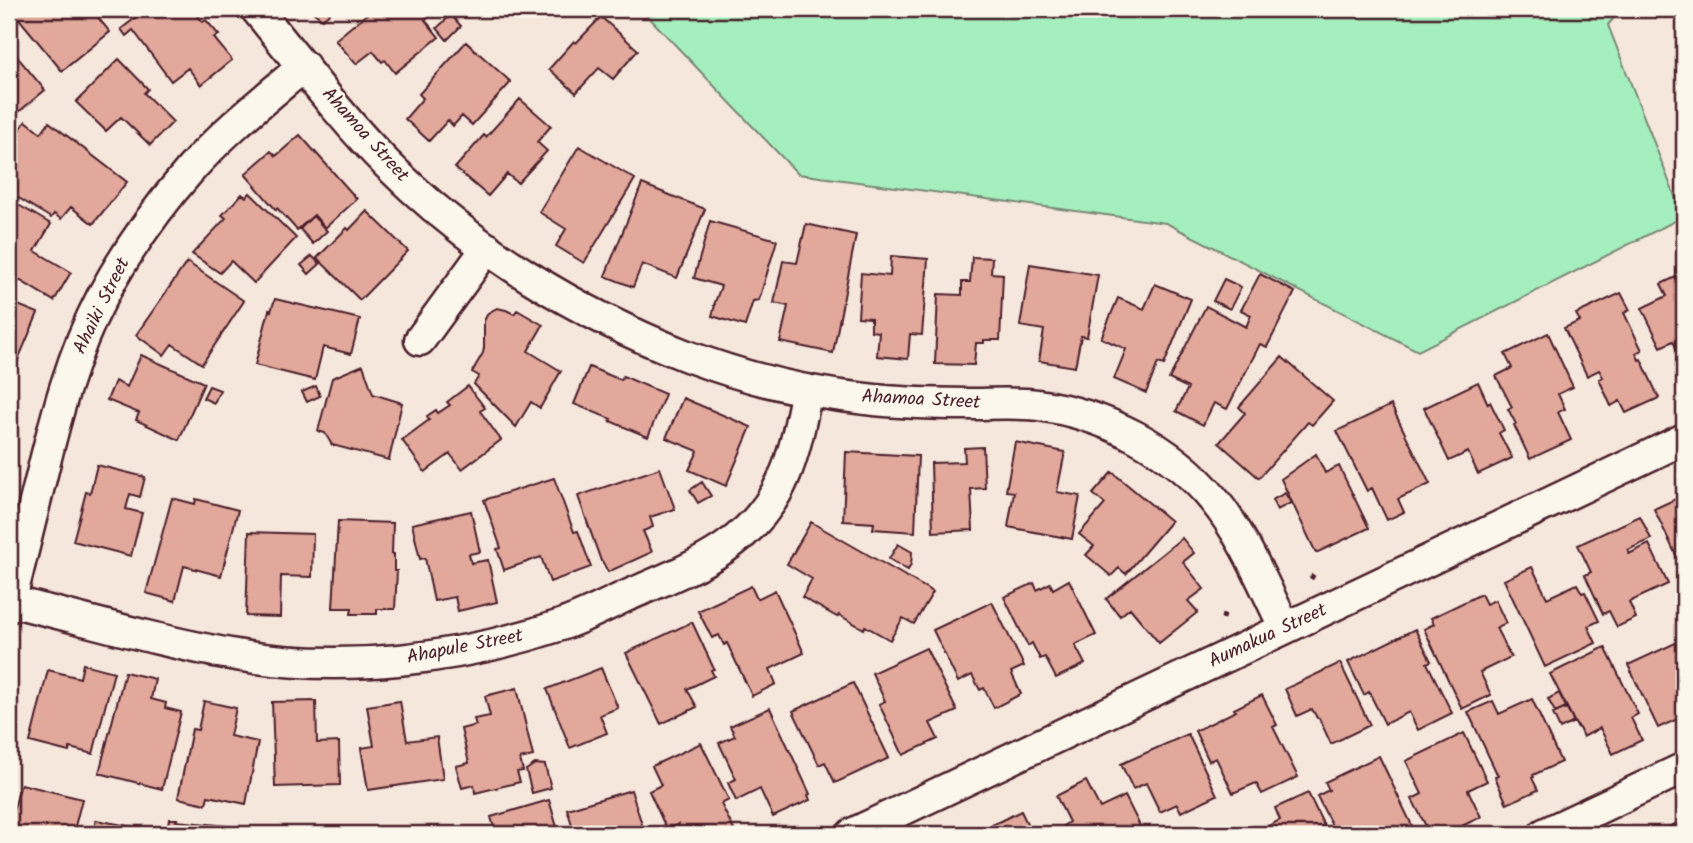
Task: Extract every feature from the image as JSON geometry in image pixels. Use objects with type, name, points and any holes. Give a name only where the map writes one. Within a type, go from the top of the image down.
[{"type":"street","name":"Ahamoa Street","points":[[256,9],[387,164],[447,218],[560,296],[611,323],[688,356],[749,376],[807,390],[863,399],[925,404],[1037,405],[1081,414],[1116,426],[1168,457],[1191,475],[1212,498],[1234,527],[1285,628]]},
{"type":"street","name":"Ahaiki Street","points":[[9,603],[66,383],[102,298],[126,255],[190,169],[303,66]]},
{"type":"street","points":[[420,340],[487,248]]},
{"type":"street","name":"Ahapule Street","points":[[9,603],[236,655],[280,660],[320,663],[407,659],[498,644],[564,624],[714,556],[736,541],[756,523],[771,503],[784,477],[807,390]]},
{"type":"street","name":"Aumakua Street","points":[[852,834],[1684,439]]},
{"type":"street","points":[[1544,834],[1684,768]]},
{"type":"path","points":[[1311,579],[1316,571]]},
{"type":"path","points":[[1221,616],[1229,618]]},
{"type":"green space","points":[[641,9],[1621,9],[1608,25],[1683,217],[1418,351],[1166,223],[798,174]]},
{"type":"building","points":[[11,9],[91,9],[110,32],[62,71]]},
{"type":"building","points":[[147,9],[198,9],[202,14],[198,17],[203,22],[206,20],[219,35],[214,38],[232,60],[201,85],[188,68],[171,81],[133,30],[126,36],[121,29]]},
{"type":"building","points":[[309,9],[335,9],[322,19]]},
{"type":"building","points":[[373,9],[420,9],[439,37],[395,73],[385,60],[382,62],[373,51],[356,64],[335,40]]},
{"type":"building","points":[[451,15],[461,26],[447,40],[437,28]]},
{"type":"building","points":[[601,17],[638,50],[613,79],[599,68],[576,93],[549,69],[574,41],[576,43]]},
{"type":"building","points":[[466,42],[511,82],[472,125],[462,116],[453,126],[448,120],[429,141],[405,119],[423,98],[419,94]]},
{"type":"building","points":[[9,47],[45,90],[9,120]]},
{"type":"building","points":[[119,59],[148,89],[144,93],[173,122],[150,145],[121,117],[106,131],[76,102]]},
{"type":"building","points":[[520,99],[551,126],[537,142],[547,151],[518,183],[507,174],[488,196],[455,168]]},
{"type":"building","points":[[26,121],[41,133],[49,122],[127,182],[93,224],[71,207],[61,219],[54,214],[51,218],[9,192],[13,182],[9,179],[9,174],[16,165],[9,159],[9,144]]},
{"type":"building","points":[[300,135],[357,199],[325,228],[314,215],[297,230],[245,174],[271,151],[276,156]]},
{"type":"building","points":[[579,146],[635,179],[584,263],[556,246],[566,229],[539,212]]},
{"type":"building","points":[[642,184],[705,209],[677,278],[642,264],[633,287],[605,276]]},
{"type":"building","points":[[250,193],[296,238],[254,283],[231,261],[220,273],[192,254],[226,218],[222,215],[242,194],[246,197]]},
{"type":"building","points":[[15,203],[51,224],[35,251],[71,272],[54,301],[19,280],[15,287],[9,283],[9,213]]},
{"type":"building","points":[[367,211],[408,251],[360,300],[317,258]]},
{"type":"building","points":[[313,216],[327,231],[313,244],[300,229]]},
{"type":"building","points":[[710,221],[777,240],[759,300],[753,301],[745,326],[712,316],[721,286],[694,278]]},
{"type":"building","points":[[806,224],[856,235],[833,353],[780,342],[788,306],[774,303],[783,261],[797,263]]},
{"type":"building","points":[[312,256],[320,264],[309,274],[301,265]]},
{"type":"building","points":[[891,256],[928,259],[922,335],[910,334],[908,359],[877,356],[879,332],[871,331],[871,318],[858,317],[861,273],[890,276]]},
{"type":"building","points":[[972,257],[992,258],[991,273],[1003,274],[1000,340],[976,343],[974,365],[935,364],[938,294],[962,295],[962,282],[970,282]]},
{"type":"building","points":[[187,262],[244,301],[202,364],[172,344],[164,355],[136,335]]},
{"type":"building","points":[[1030,264],[1098,275],[1087,337],[1081,336],[1075,367],[1039,361],[1044,330],[1020,326]]},
{"type":"building","points":[[1684,273],[1684,351],[1679,354],[1673,341],[1661,347],[1642,308],[1667,296],[1661,284]]},
{"type":"building","points":[[1260,274],[1295,292],[1267,347],[1260,344],[1227,409],[1214,403],[1203,425],[1176,411],[1188,388],[1169,379],[1206,306],[1246,327],[1251,315],[1241,310]]},
{"type":"building","points":[[1224,279],[1241,287],[1230,309],[1213,301]]},
{"type":"building","points":[[1155,284],[1191,299],[1164,365],[1158,363],[1146,393],[1114,379],[1126,349],[1101,338],[1118,298],[1144,309]]},
{"type":"building","points":[[1621,293],[1630,310],[1624,313],[1642,350],[1636,353],[1659,398],[1626,413],[1620,401],[1611,406],[1599,379],[1603,377],[1599,370],[1587,376],[1564,328],[1580,321],[1576,314]]},
{"type":"building","points":[[275,299],[360,319],[351,354],[323,347],[315,380],[255,365],[269,310],[271,311]]},
{"type":"building","points":[[13,303],[38,313],[15,367],[9,364],[9,313]]},
{"type":"building","points":[[497,308],[514,314],[517,310],[543,325],[528,351],[561,371],[540,408],[531,402],[516,427],[474,384],[479,376],[472,372],[483,353],[484,321],[488,313]]},
{"type":"building","points":[[1548,333],[1573,387],[1558,394],[1565,409],[1558,412],[1571,440],[1530,459],[1508,409],[1512,407],[1496,376],[1512,368],[1505,354]]},
{"type":"building","points":[[141,355],[204,383],[179,440],[136,420],[139,413],[107,400],[115,381],[127,387]]},
{"type":"building","points":[[1282,357],[1333,401],[1312,425],[1308,422],[1259,478],[1219,443],[1245,413],[1239,407]]},
{"type":"building","points":[[363,365],[373,394],[402,403],[389,460],[332,445],[325,433],[318,431],[332,378]]},
{"type":"building","points":[[589,367],[621,380],[623,376],[665,394],[648,437],[574,404]]},
{"type":"building","points":[[1478,382],[1504,430],[1499,433],[1512,458],[1478,474],[1468,452],[1449,461],[1424,408]]},
{"type":"building","points":[[209,386],[220,390],[214,403],[203,398]]},
{"type":"building","points":[[316,386],[320,396],[307,402],[302,392]]},
{"type":"building","points":[[468,386],[485,408],[480,411],[501,440],[462,469],[450,454],[425,472],[402,440],[429,420],[427,416],[450,405],[447,402]]},
{"type":"building","points":[[683,398],[751,427],[726,486],[689,470],[698,451],[666,438]]},
{"type":"building","points":[[1391,405],[1430,484],[1398,499],[1404,512],[1387,520],[1372,488],[1367,491],[1337,431]]},
{"type":"building","points":[[1015,442],[1065,452],[1057,492],[1080,496],[1072,539],[1008,527],[1014,492],[1006,491]]},
{"type":"building","points":[[983,447],[985,488],[971,489],[973,530],[933,532],[931,463],[965,462],[964,448]]},
{"type":"building","points":[[846,452],[918,456],[915,532],[873,529],[874,523],[843,521]]},
{"type":"building","points":[[1316,454],[1325,473],[1339,466],[1369,528],[1316,553],[1281,479]]},
{"type":"building","points":[[97,465],[145,477],[140,497],[130,494],[126,509],[142,513],[131,556],[73,541],[86,492],[90,493]]},
{"type":"building","points":[[660,468],[675,509],[650,517],[653,527],[643,531],[652,552],[608,572],[601,561],[578,496]]},
{"type":"building","points":[[1112,472],[1171,521],[1126,574],[1119,568],[1111,576],[1086,555],[1094,546],[1079,534],[1105,504],[1093,494]]},
{"type":"building","points":[[554,478],[574,532],[578,531],[591,567],[550,582],[541,557],[504,570],[497,549],[501,548],[484,500]]},
{"type":"building","points":[[702,482],[711,496],[698,503],[690,490]]},
{"type":"building","points":[[1285,493],[1291,503],[1277,510],[1272,500]]},
{"type":"building","points":[[1684,495],[1684,572],[1654,509]]},
{"type":"building","points":[[172,498],[195,504],[196,499],[238,510],[221,576],[184,566],[175,601],[146,593]]},
{"type":"building","points":[[471,511],[480,552],[469,554],[471,563],[488,560],[497,602],[458,611],[455,597],[434,601],[425,558],[420,559],[412,524]]},
{"type":"building","points":[[1640,516],[1651,539],[1628,550],[1629,554],[1649,544],[1668,584],[1629,602],[1636,618],[1617,627],[1609,611],[1603,614],[1585,575],[1591,572],[1578,545]]},
{"type":"building","points":[[338,521],[393,523],[392,554],[394,571],[397,571],[395,609],[377,609],[377,614],[351,614],[352,608],[333,608]]},
{"type":"building","points":[[811,522],[933,592],[914,624],[903,618],[890,640],[865,626],[864,629],[839,615],[837,617],[802,597],[812,579],[787,564]]},
{"type":"building","points":[[249,532],[313,534],[312,577],[281,576],[280,617],[246,616]]},
{"type":"building","points":[[1182,538],[1194,553],[1183,562],[1204,589],[1188,601],[1198,612],[1159,643],[1130,608],[1120,616],[1106,599]]},
{"type":"building","points":[[898,544],[912,552],[908,570],[889,559]]},
{"type":"building","points":[[1532,567],[1547,598],[1577,584],[1582,593],[1585,592],[1599,621],[1588,626],[1596,643],[1545,667],[1504,580]]},
{"type":"building","points":[[1069,580],[1096,635],[1075,645],[1085,664],[1056,678],[1045,657],[1040,659],[1032,643],[1028,646],[1004,597],[1034,583],[1037,590],[1050,583],[1053,589]]},
{"type":"building","points":[[751,586],[757,599],[775,590],[804,653],[770,669],[776,684],[752,696],[727,643],[724,645],[719,635],[712,638],[698,611]]},
{"type":"building","points":[[1481,594],[1486,604],[1495,600],[1506,623],[1496,628],[1511,657],[1480,672],[1491,695],[1462,709],[1424,629],[1434,624],[1431,618]]},
{"type":"building","points":[[992,602],[1024,666],[1011,672],[1021,694],[994,708],[984,688],[980,690],[972,675],[958,682],[933,630]]},
{"type":"building","points":[[692,622],[714,669],[711,670],[714,676],[687,689],[697,707],[661,724],[626,653]]},
{"type":"building","points":[[1415,629],[1431,661],[1427,663],[1452,713],[1418,730],[1409,712],[1385,724],[1369,692],[1364,695],[1348,662]]},
{"type":"building","points":[[1684,639],[1684,716],[1658,728],[1628,665]]},
{"type":"building","points":[[1605,647],[1638,714],[1631,718],[1642,740],[1613,754],[1600,728],[1583,737],[1550,674]]},
{"type":"building","points":[[926,648],[957,711],[930,723],[938,739],[903,755],[879,704],[885,701],[872,673]]},
{"type":"building","points":[[1340,663],[1370,725],[1331,744],[1312,709],[1297,716],[1285,689]]},
{"type":"building","points":[[83,664],[114,672],[93,754],[70,748],[69,752],[30,742],[48,670],[80,678]]},
{"type":"building","points":[[601,668],[618,708],[600,715],[607,733],[570,748],[547,689]]},
{"type":"building","points":[[125,672],[155,679],[151,699],[166,703],[165,708],[181,712],[162,789],[99,773]]},
{"type":"building","points":[[853,683],[889,758],[835,783],[825,762],[819,765],[793,711]]},
{"type":"building","points":[[517,688],[533,756],[520,759],[523,771],[517,772],[520,782],[475,793],[474,785],[462,788],[456,766],[469,763],[461,729],[476,725],[474,719],[490,716],[485,696]]},
{"type":"building","points":[[1559,693],[1566,707],[1555,712],[1548,699]]},
{"type":"building","points":[[1262,695],[1277,725],[1273,727],[1298,777],[1262,794],[1256,783],[1233,793],[1216,758],[1209,761],[1195,731]]},
{"type":"building","points":[[1532,699],[1561,762],[1533,775],[1538,790],[1507,804],[1495,777],[1498,776],[1468,712],[1493,701],[1499,714]]},
{"type":"building","points":[[204,701],[236,708],[230,736],[258,742],[246,804],[208,796],[206,804],[178,798],[192,729],[198,730]]},
{"type":"building","points":[[316,701],[317,743],[339,742],[340,785],[275,787],[272,702]]},
{"type":"building","points":[[400,701],[407,741],[437,737],[443,779],[368,790],[361,748],[374,746],[367,706]]},
{"type":"building","points":[[770,708],[810,794],[810,800],[773,817],[760,789],[736,801],[728,783],[736,779],[719,743],[735,736],[730,726]]},
{"type":"building","points":[[1566,708],[1574,722],[1560,729],[1553,714]]},
{"type":"building","points":[[1464,733],[1487,781],[1468,790],[1481,817],[1445,834],[1430,834],[1412,799],[1422,794],[1406,761]]},
{"type":"building","points":[[1188,734],[1217,795],[1181,812],[1177,804],[1160,812],[1146,783],[1133,789],[1121,764]]},
{"type":"building","points":[[701,743],[729,800],[721,804],[734,830],[724,834],[683,834],[678,824],[667,830],[649,791],[661,785],[652,766]]},
{"type":"building","points":[[1379,756],[1416,834],[1356,834],[1354,830],[1349,833],[1346,827],[1335,832],[1317,796],[1329,790],[1325,782]]},
{"type":"building","points":[[535,764],[545,765],[551,788],[532,793],[526,770]]},
{"type":"building","points":[[1086,781],[1100,808],[1125,796],[1144,834],[1067,834],[1063,826],[1069,822],[1056,796]]},
{"type":"building","points":[[21,784],[82,799],[73,834],[9,834]]},
{"type":"building","points":[[631,790],[645,834],[575,834],[567,809]]},
{"type":"building","points":[[1308,793],[1328,834],[1253,834],[1280,820],[1275,808]]},
{"type":"building","points":[[549,800],[559,834],[496,834],[491,817]]},
{"type":"building","points":[[1021,811],[1032,834],[996,834],[992,825]]},
{"type":"building","points":[[169,819],[238,827],[237,834],[171,834],[167,833]]},
{"type":"building","points":[[96,820],[156,831],[155,834],[93,834]]},
{"type":"building","points":[[1684,820],[1684,834],[1653,834]]}]
